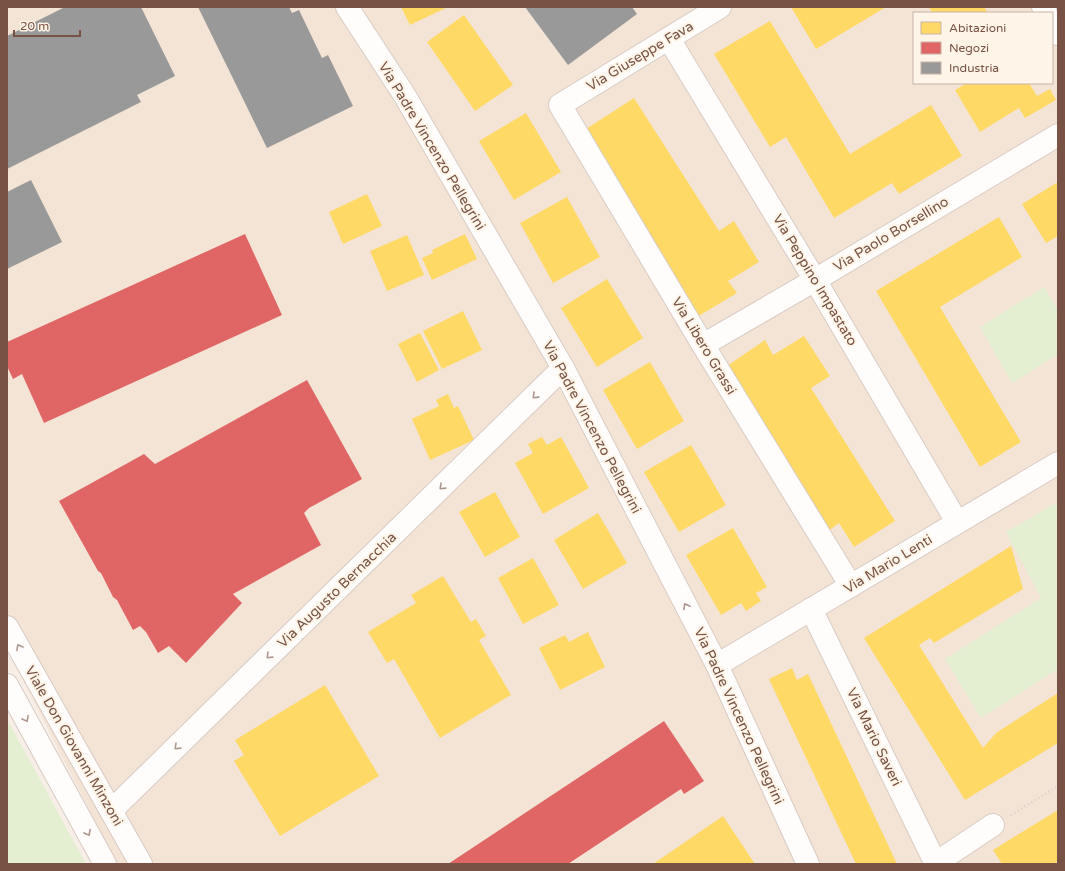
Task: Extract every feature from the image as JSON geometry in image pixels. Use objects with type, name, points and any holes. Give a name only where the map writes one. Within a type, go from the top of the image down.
[{"type":"street","name":"Via Padre Vincenzo Pellegrini","points":[[347,7],[405,96],[563,368],[717,665],[808,864]]},
{"type":"street","name":"Via Giuseppe Fava","points":[[560,105],[720,7]]},
{"type":"street","name":"Via Peppino Impastato","points":[[669,39],[815,280],[957,522]]},
{"type":"street","name":"Via Libero Grassi","points":[[560,105],[703,345],[851,586]]},
{"type":"street","name":"Via Paolo Borsellino","points":[[703,345],[1058,135]]},
{"type":"street","name":"Via Augusto Bernacchia","points":[[111,811],[563,368]]},
{"type":"street","name":"Via Mario Lenti","points":[[717,665],[1058,462]]},
{"type":"street","name":"Via Mario Saveri","points":[[811,609],[936,864]]},
{"type":"street","name":"Viale Don Giovanni Minzoni","points":[[7,627],[141,864]]},
{"type":"street","name":"Viale Don Giovanni Minzoni","points":[[7,685],[105,864]]},
{"type":"street","points":[[936,864],[993,826]]},
{"type":"path","points":[[993,826],[1058,786]]},
{"type":"shaded area","points":[[7,7],[1058,7],[1058,864],[117,864],[7,649]]},
{"type":"green space","points":[[1044,287],[1058,310],[1058,354],[1012,383],[980,327]]},
{"type":"green space","points":[[1058,502],[1058,669],[981,718],[945,659],[1041,598],[1006,532]]},
{"type":"green space","points":[[7,719],[86,864],[7,864]]},
{"type":"building: Abitazioni","points":[[401,7],[448,7],[410,25]]},
{"type":"building: Abitazioni","points":[[791,7],[886,7],[816,49]]},
{"type":"building: Abitazioni","points":[[929,7],[984,7],[987,12],[932,12]]},
{"type":"building: Abitazioni","points":[[464,15],[513,85],[475,111],[427,42]]},
{"type":"building: Abitazioni","points":[[770,21],[850,154],[931,105],[962,156],[899,194],[892,183],[834,218],[786,137],[770,147],[714,54]]},
{"type":"building: Abitazioni","points":[[965,84],[1030,84],[1037,96],[1050,89],[1056,100],[1025,118],[1019,108],[980,132],[955,90]]},
{"type":"building: Abitazioni","points":[[634,98],[719,231],[734,221],[759,262],[728,281],[737,293],[697,317],[586,129]]},
{"type":"building: Abitazioni","points":[[526,113],[561,172],[514,200],[479,141]]},
{"type":"building: Abitazioni","points":[[1058,182],[1058,236],[1046,243],[1022,204]]},
{"type":"building: Abitazioni","points":[[367,194],[382,226],[343,244],[329,212]]},
{"type":"building: Abitazioni","points":[[567,197],[600,257],[553,283],[520,223]]},
{"type":"building: Abitazioni","points":[[999,217],[1022,257],[940,307],[1021,442],[980,467],[876,291]]},
{"type":"building: Abitazioni","points":[[465,234],[477,259],[432,280],[422,258],[433,253],[432,250]]},
{"type":"building: Abitazioni","points":[[407,235],[424,275],[387,291],[370,251]]},
{"type":"building: Abitazioni","points":[[607,279],[643,338],[597,367],[561,308]]},
{"type":"building: Abitazioni","points":[[463,311],[482,350],[442,369],[423,331]]},
{"type":"building: Abitazioni","points":[[420,333],[439,370],[417,382],[398,344]]},
{"type":"building: Abitazioni","points":[[804,336],[830,376],[811,388],[895,521],[854,547],[839,523],[827,532],[727,366],[765,340],[773,355]]},
{"type":"building: Abitazioni","points":[[650,362],[684,421],[637,449],[603,390]]},
{"type":"building: Abitazioni","points":[[448,394],[454,408],[458,406],[474,440],[430,460],[412,419],[439,406],[436,400]]},
{"type":"building: Abitazioni","points":[[542,437],[547,445],[561,437],[589,488],[543,514],[515,463],[533,453],[528,444]]},
{"type":"building: Abitazioni","points":[[691,445],[726,505],[679,532],[644,472]]},
{"type":"building: Abitazioni","points":[[495,492],[520,537],[485,557],[459,512]]},
{"type":"building: Abitazioni","points":[[598,513],[627,563],[583,589],[554,540]]},
{"type":"building: Abitazioni","points":[[733,528],[767,587],[756,593],[761,601],[746,611],[741,603],[721,615],[686,555]]},
{"type":"building: Abitazioni","points":[[1011,546],[1023,589],[934,643],[930,638],[919,645],[983,748],[996,733],[1058,693],[1058,743],[965,800],[864,638]]},
{"type":"building: Abitazioni","points":[[533,558],[559,605],[523,624],[498,578]]},
{"type":"building: Abitazioni","points":[[443,576],[471,622],[476,619],[486,636],[479,640],[511,695],[440,738],[394,659],[387,663],[368,632],[416,603],[411,595]]},
{"type":"building: Abitazioni","points":[[588,632],[605,667],[560,690],[539,648],[565,635],[569,642]]},
{"type":"building: Abitazioni","points":[[792,668],[797,680],[808,674],[897,864],[856,864],[769,679]]},
{"type":"building: Abitazioni","points":[[325,685],[379,776],[280,836],[234,761],[244,755],[235,740]]},
{"type":"building: Abitazioni","points":[[1058,810],[1058,861],[1053,864],[1002,864],[993,850]]},
{"type":"building: Abitazioni","points":[[723,816],[755,864],[653,864]]},
{"type":"building: Negozi","points":[[245,234],[282,315],[44,423],[22,374],[13,379],[7,366],[7,342]]},
{"type":"building: Negozi","points":[[307,380],[362,479],[309,508],[304,513],[321,545],[233,594],[242,603],[186,663],[169,646],[158,653],[146,632],[140,626],[133,630],[59,501],[144,454],[155,464]]},
{"type":"building: Negozi","points":[[664,721],[704,781],[684,794],[681,789],[568,864],[448,864]]},
{"type":"building: Industria","points":[[65,7],[141,7],[175,76],[137,95],[141,102],[7,169],[7,36]]},
{"type":"building: Industria","points":[[198,7],[289,7],[292,13],[299,10],[322,58],[328,55],[353,106],[267,148]]},
{"type":"building: Industria","points":[[525,7],[632,7],[637,14],[568,65]]},
{"type":"building: Industria","points":[[31,180],[62,242],[7,269],[7,192]]}]
